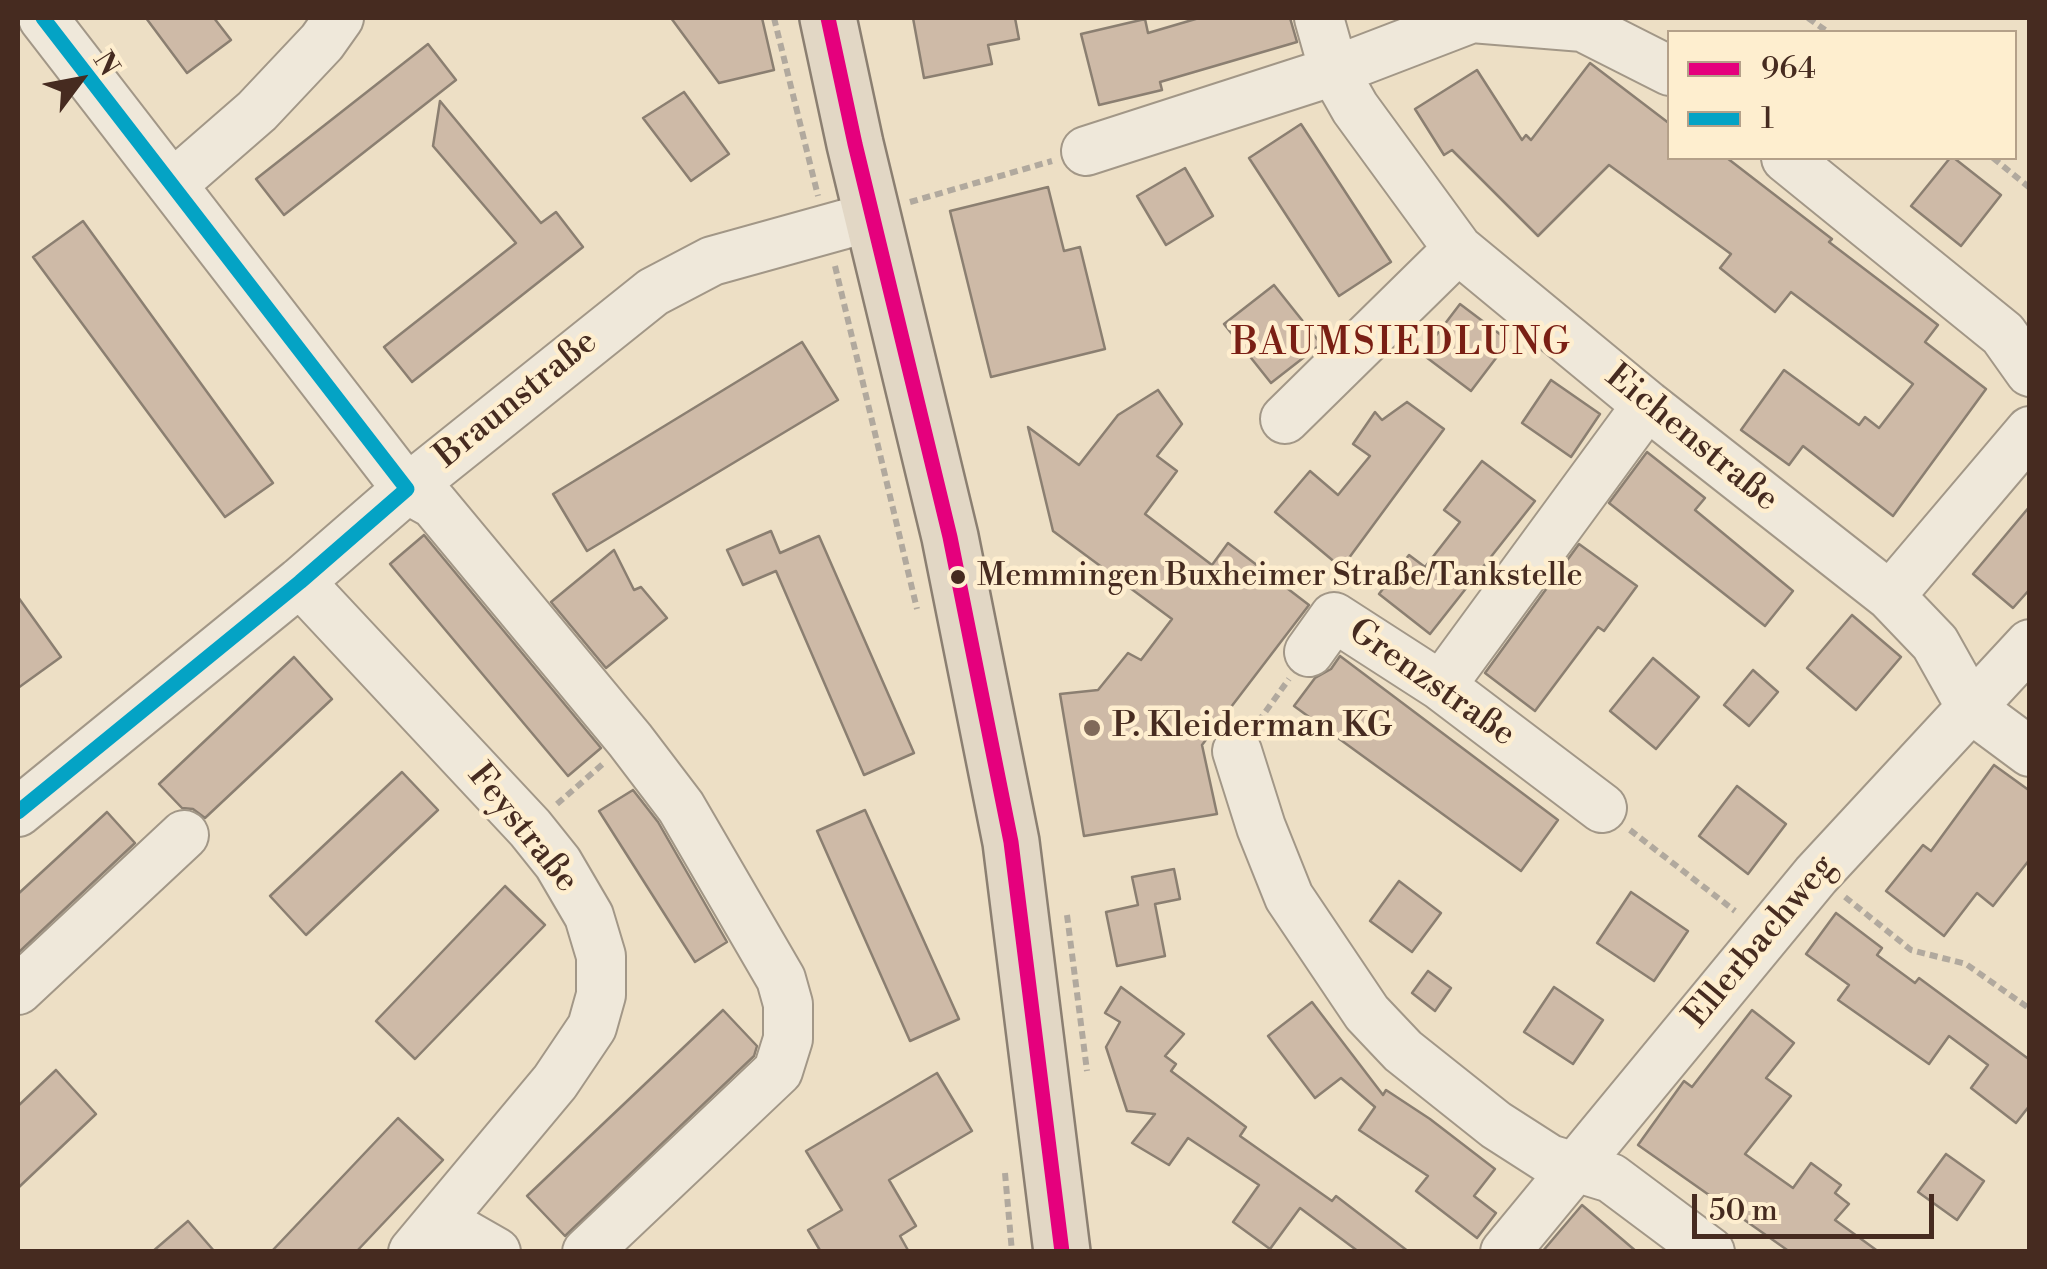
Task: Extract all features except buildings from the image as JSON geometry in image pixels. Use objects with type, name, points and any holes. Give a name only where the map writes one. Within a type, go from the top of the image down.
[{"type":"main road","points":[[828,18],[869,215],[950,537],[1010,842],[1062,1252]]},
{"type":"street","points":[[43,18],[407,489],[434,504],[630,740],[681,807],[782,979],[788,1004],[788,1040],[778,1071],[586,1252]]},
{"type":"street","points":[[172,185],[258,110],[322,42],[339,18]]},
{"type":"street","name":"Eichenstraße","points":[[1319,18],[1334,71],[1355,108],[1458,249],[1647,405],[1890,596],[1935,643],[1972,709]]},
{"type":"street","points":[[1086,151],[1334,71],[1472,18],[1582,26],[1667,69]]},
{"type":"street","points":[[1788,160],[2004,334],[2030,372]]},
{"type":"street","name":"Braunstraße","points":[[18,812],[300,582],[407,489],[667,283],[712,261],[869,215]]},
{"type":"street","points":[[1284,419],[1458,249]]},
{"type":"street","points":[[1441,686],[1647,405]]},
{"type":"street","points":[[1890,596],[2030,431]]},
{"type":"street","name":"Feystraße","points":[[300,582],[530,828],[558,863],[589,916],[602,956],[601,995],[592,1027],[554,1082],[427,1236]]},
{"type":"street","name":"Grenzstraße","points":[[1309,652],[1334,617],[1441,686],[1602,808]]},
{"type":"street","name":"Ellerbachweg","points":[[1505,1252],[1816,875],[2030,644]]},
{"type":"street","points":[[1972,709],[2030,752]]},
{"type":"street","points":[[1237,751],[1289,898],[1368,1014],[1402,1050],[1496,1125],[1549,1159],[1611,1178],[1710,1252]]},
{"type":"street","points":[[18,990],[184,835]]},
{"type":"street","points":[[427,1236],[496,1252]]},
{"type":"path","points":[[774,18],[869,215],[920,624]]},
{"type":"path","points":[[869,215],[1086,151]]},
{"type":"path","points":[[1995,160],[2030,188]]},
{"type":"path","name":"Grenzstraße","points":[[1237,751],[1309,652]]},
{"type":"path","points":[[530,828],[630,740]]},
{"type":"path","points":[[1602,808],[1767,935]]},
{"type":"path","points":[[1816,875],[1911,950],[1966,964],[2030,1009]]},
{"type":"path","points":[[1005,1172],[1012,1252]]},
{"type":"transit line","name":"1","points":[[18,812],[300,582],[407,489],[43,18]]},
{"type":"transit line","name":"964","points":[[828,18],[950,537],[1011,842],[1062,1252]]},
{"type":"place","name":"Memmingen Buxheimer Straße/Tankstelle","points":[[958,577]]},
{"type":"place","name":"P. Kleiderman KG","points":[[1092,728]]},
{"type":"district","name":"BAUMSIEDLUNG","points":[[1402,345]]}]
